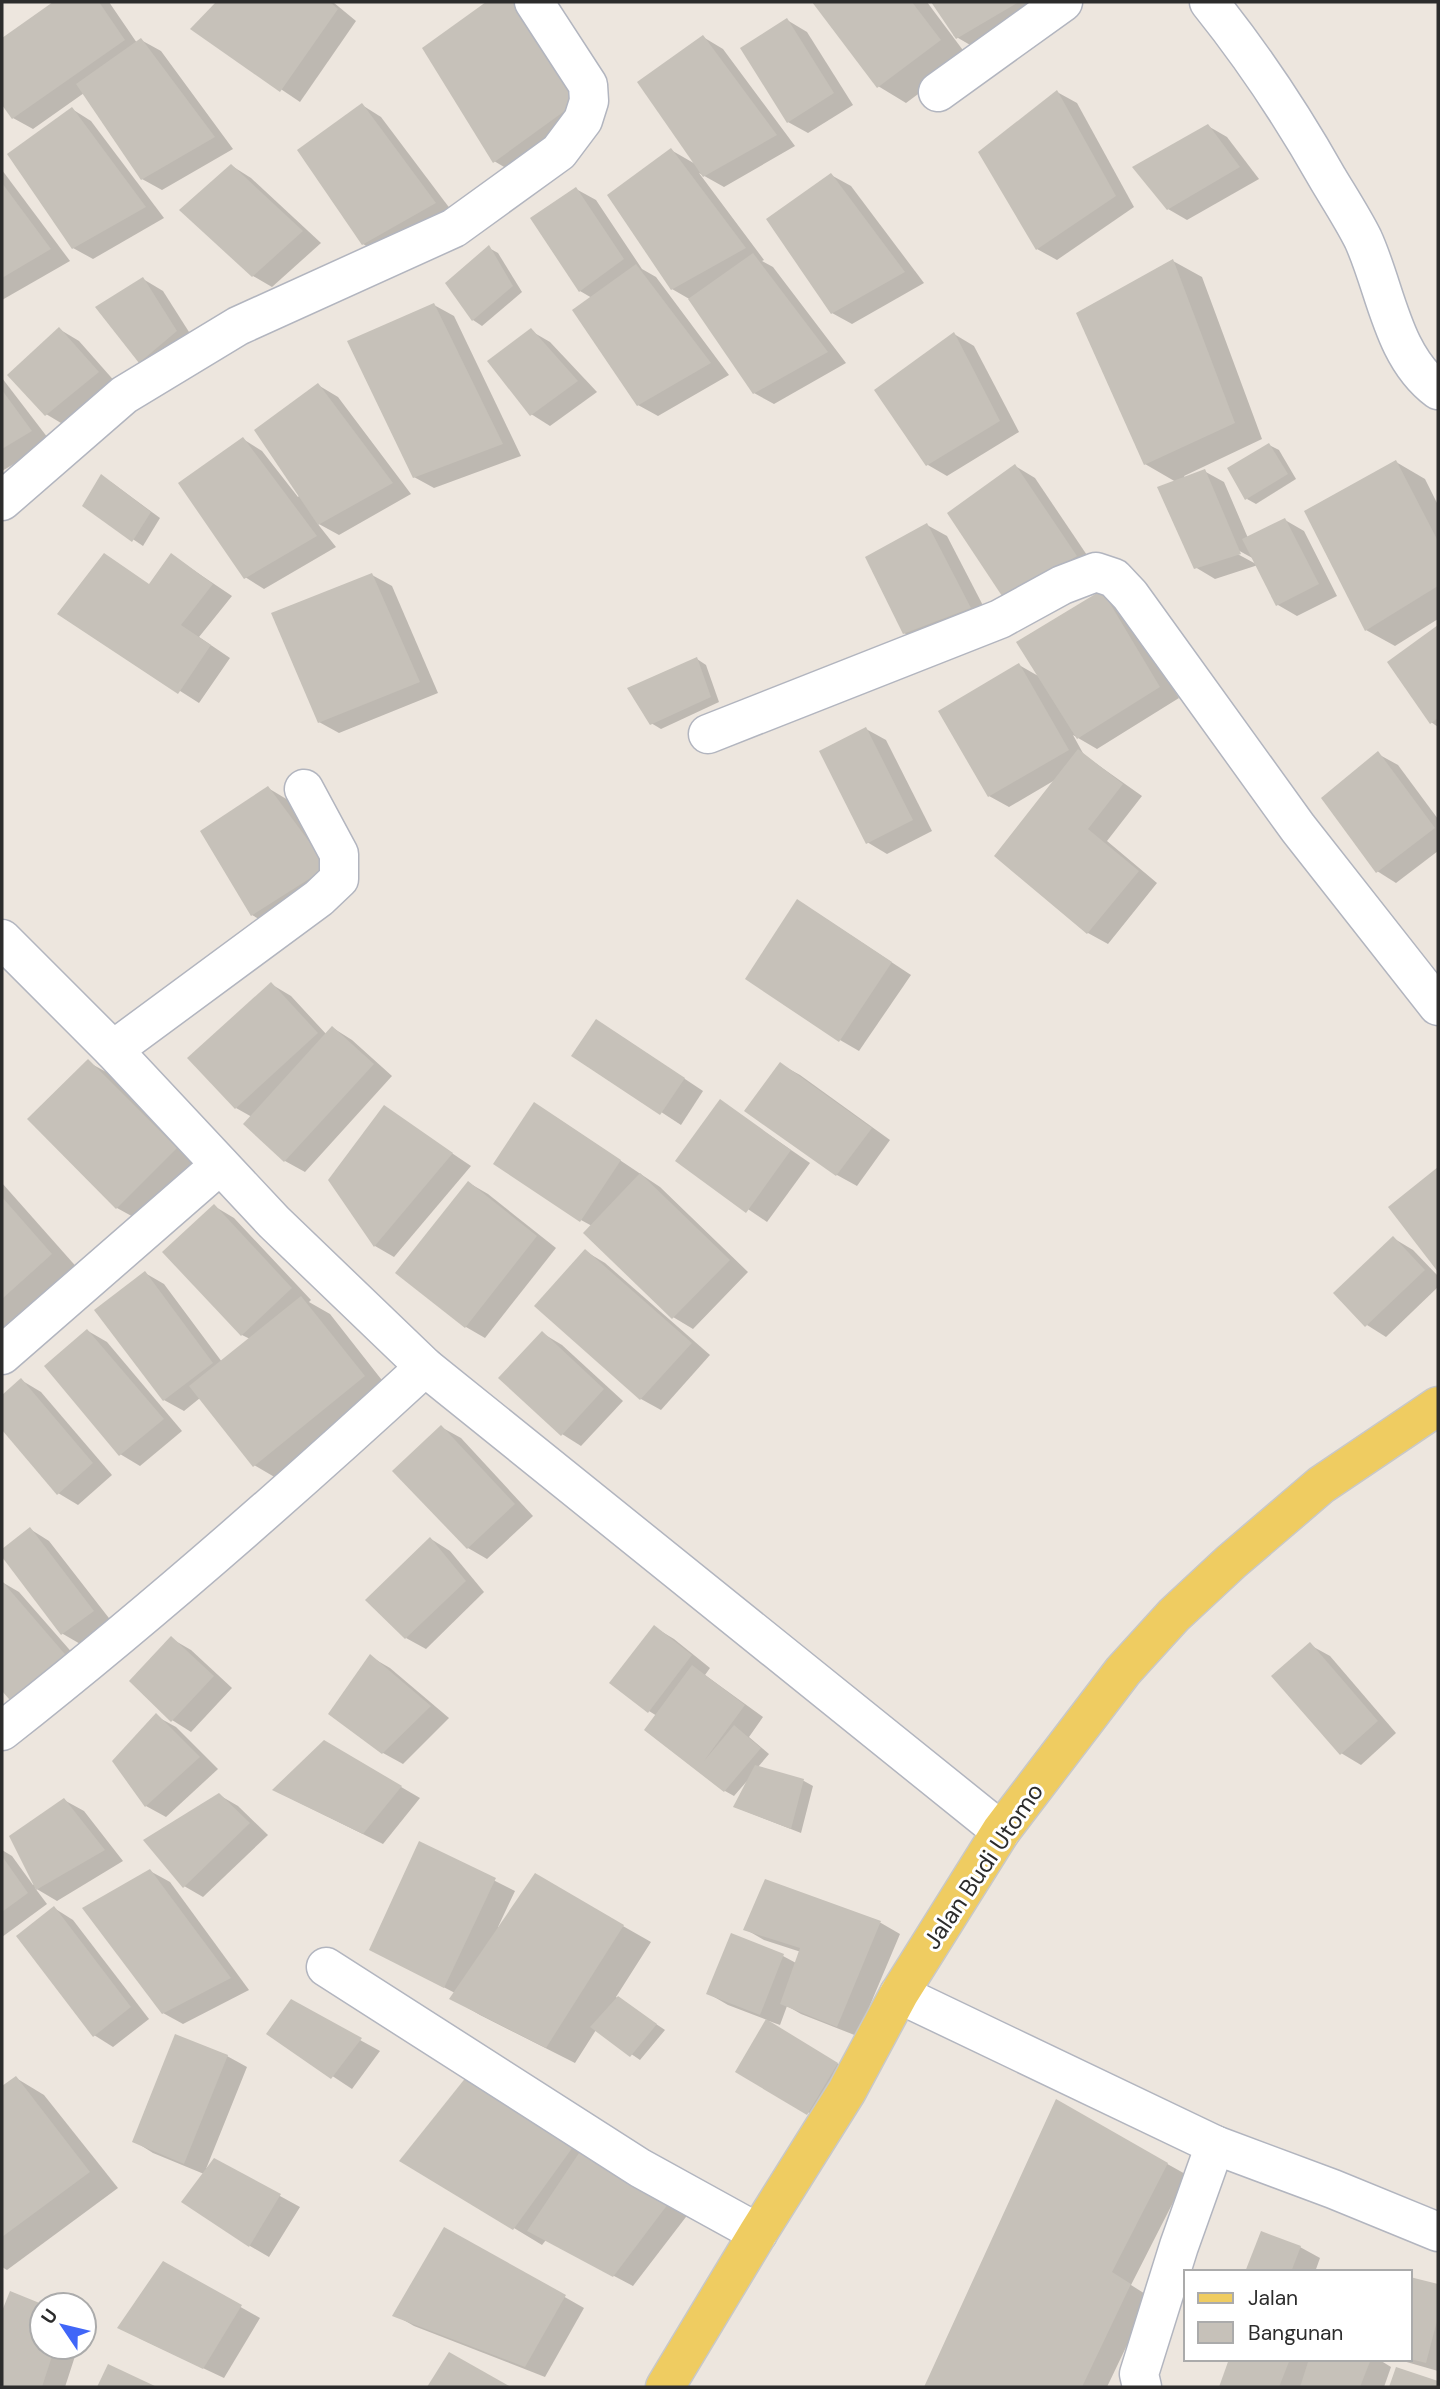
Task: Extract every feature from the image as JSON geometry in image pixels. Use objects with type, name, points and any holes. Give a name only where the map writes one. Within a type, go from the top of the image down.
[{"type":"main road","name":"Jalan Budi Utomo","points":[[666,2387],[846,2091],[899,1994],[1001,1831],[1123,1671],[1174,1615],[1321,1485],[1438,1406]]},
{"type":"street","points":[[2,501],[124,395],[238,326],[454,228],[559,152],[583,120],[589,101],[588,85],[534,2]]},
{"type":"street","points":[[938,92],[1063,2]]},
{"type":"street","points":[[1209,2],[1239,38],[1286,106],[1363,240],[1405,351],[1428,382],[1438,390]]},
{"type":"street","points":[[708,734],[1000,620],[1062,585],[1097,572],[1114,578],[1130,596],[1298,828],[1438,1006]]},
{"type":"street","points":[[113,1050],[319,898],[339,879],[339,854],[304,789]]},
{"type":"street","points":[[2,939],[113,1050],[274,1222],[425,1367],[1001,1831]]},
{"type":"street","points":[[2,1355],[220,1165]]},
{"type":"street","points":[[2,1731],[151,1609],[326,1458],[425,1367]]},
{"type":"street","points":[[326,1967],[640,2168],[758,2233]]},
{"type":"street","points":[[899,1994],[1215,2145],[1438,2232]]},
{"type":"street","points":[[1142,2387],[1139,2374],[1179,2246],[1215,2145]]},
{"type":"building","points":[[53,2],[99,2],[125,40],[12,119],[2,105],[2,38]]},
{"type":"building","points":[[216,2],[330,2],[338,9],[280,92],[190,29]]},
{"type":"building","points":[[486,2],[521,2],[584,97],[493,163],[422,48]]},
{"type":"building","points":[[812,2],[912,2],[941,40],[877,88]]},
{"type":"building","points":[[931,2],[1019,2],[956,39]]},
{"type":"building","points":[[787,18],[834,93],[787,123],[740,48]]},
{"type":"building","points":[[703,35],[777,135],[703,177],[637,82]]},
{"type":"building","points":[[141,38],[215,137],[141,180],[76,84]]},
{"type":"building","points":[[1057,90],[1116,196],[1036,250],[978,152]]},
{"type":"building","points":[[362,103],[436,203],[362,245],[297,150]]},
{"type":"building","points":[[72,107],[146,207],[72,249],[7,154]]},
{"type":"building","points":[[1208,124],[1240,167],[1167,210],[1132,167]]},
{"type":"building","points":[[671,148],[746,248],[671,290],[607,195]]},
{"type":"building","points":[[231,164],[303,231],[252,277],[179,210]]},
{"type":"building","points":[[831,173],[905,272],[831,314],[766,219]]},
{"type":"building","points":[[2,183],[51,249],[2,278]]},
{"type":"building","points":[[576,187],[624,259],[579,292],[530,218]]},
{"type":"building","points":[[489,245],[513,286],[472,321],[445,283]]},
{"type":"building","points":[[753,253],[828,352],[753,394],[688,299]]},
{"type":"building","points":[[1173,259],[1235,423],[1144,465],[1076,313]]},
{"type":"building","points":[[636,264],[711,363],[637,406],[572,310]]},
{"type":"building","points":[[143,277],[177,331],[139,363],[95,307]]},
{"type":"building","points":[[434,303],[503,444],[413,478],[347,341]]},
{"type":"building","points":[[59,327],[99,372],[45,416],[7,375]]},
{"type":"building","points":[[531,328],[578,381],[530,416],[487,361]]},
{"type":"building","points":[[954,332],[1000,421],[926,466],[874,390]]},
{"type":"building","points":[[318,383],[393,483],[318,525],[254,430]]},
{"type":"building","points":[[2,390],[32,431],[2,449]]},
{"type":"building","points":[[243,437],[317,536],[244,579],[178,483]]},
{"type":"building","points":[[1269,443],[1288,474],[1245,500],[1227,468]]},
{"type":"building","points":[[1396,460],[1438,541],[1438,586],[1365,631],[1304,511]]},
{"type":"building","points":[[1015,464],[1077,556],[1004,599],[947,513]]},
{"type":"building","points":[[1205,469],[1241,554],[1194,569],[1157,487]]},
{"type":"building","points":[[101,474],[151,512],[132,542],[82,506]]},
{"type":"building","points":[[1285,518],[1319,584],[1276,606],[1242,539]]},
{"type":"building","points":[[927,523],[971,608],[903,634],[865,557]]},
{"type":"building","points":[[104,553],[149,584],[171,553],[213,584],[181,625],[211,645],[178,694],[57,614]]},
{"type":"building","points":[[372,573],[420,682],[318,723],[271,613]]},
{"type":"building","points":[[1102,590],[1160,687],[1077,739],[1016,642]]},
{"type":"building","points":[[1438,625],[1438,718],[1430,724],[1387,662]]},
{"type":"building","points":[[697,657],[711,697],[650,725],[627,688]]},
{"type":"building","points":[[1019,663],[1069,750],[988,797],[938,711]]},
{"type":"building","points":[[866,727],[913,820],[866,844],[819,751]]},
{"type":"building","points":[[1078,749],[1123,784],[1088,829],[1139,871],[1087,934],[994,856]]},
{"type":"building","points":[[1378,751],[1435,828],[1376,873],[1321,798]]},
{"type":"building","points":[[268,786],[328,867],[251,916],[200,831]]},
{"type":"building","points":[[797,899],[892,962],[839,1042],[745,979]]},
{"type":"building","points":[[271,982],[318,1033],[235,1109],[187,1058]]},
{"type":"building","points":[[596,1019],[685,1078],[660,1115],[571,1056]]},
{"type":"building","points":[[332,1026],[374,1064],[284,1162],[243,1124]]},
{"type":"building","points":[[88,1059],[177,1148],[116,1209],[27,1119]]},
{"type":"building","points":[[780,1062],[872,1128],[836,1176],[744,1111]]},
{"type":"building","points":[[720,1099],[791,1150],[746,1213],[675,1161]]},
{"type":"building","points":[[534,1102],[621,1160],[580,1222],[493,1164]]},
{"type":"building","points":[[384,1105],[453,1153],[374,1247],[328,1180]]},
{"type":"building","points":[[1438,1167],[1438,1272],[1388,1207]]},
{"type":"building","points":[[640,1173],[730,1260],[672,1319],[583,1233]]},
{"type":"building","points":[[468,1181],[537,1236],[465,1328],[395,1273]]},
{"type":"building","points":[[2,1197],[52,1254],[2,1299]]},
{"type":"building","points":[[214,1204],[292,1288],[241,1336],[162,1252]]},
{"type":"building","points":[[1393,1236],[1425,1270],[1365,1327],[1333,1293]]},
{"type":"building","points":[[585,1249],[692,1343],[640,1400],[534,1306]]},
{"type":"building","points":[[145,1271],[213,1363],[163,1401],[94,1310]]},
{"type":"building","points":[[301,1296],[365,1376],[253,1467],[189,1386]]},
{"type":"building","points":[[87,1329],[164,1419],[119,1456],[44,1366]]},
{"type":"building","points":[[542,1331],[604,1389],[561,1436],[498,1378]]},
{"type":"building","points":[[21,1378],[93,1463],[57,1495],[2,1430],[2,1395]]},
{"type":"building","points":[[441,1425],[515,1504],[467,1549],[392,1471]]},
{"type":"building","points":[[30,1527],[94,1611],[61,1635],[2,1557],[2,1549]]},
{"type":"building","points":[[430,1537],[466,1581],[405,1639],[365,1600]]},
{"type":"building","points":[[2,1581],[70,1660],[16,1707],[2,1691]]},
{"type":"building","points":[[654,1625],[692,1655],[648,1713],[609,1683]]},
{"type":"building","points":[[171,1636],[214,1676],[171,1722],[129,1681]]},
{"type":"building","points":[[1310,1642],[1378,1721],[1340,1755],[1271,1676]]},
{"type":"building","points":[[370,1654],[431,1706],[382,1754],[328,1714]]},
{"type":"building","points":[[692,1665],[745,1705],[704,1761],[734,1725],[761,1748],[724,1792],[644,1730]]},
{"type":"building","points":[[156,1713],[200,1757],[145,1807],[112,1761]]},
{"type":"building","points":[[324,1740],[402,1786],[363,1834],[272,1790]]},
{"type":"building","points":[[755,1765],[804,1779],[791,1829],[733,1807]]},
{"type":"building","points":[[219,1793],[250,1823],[183,1888],[143,1840]]},
{"type":"building","points":[[64,1798],[105,1850],[36,1890],[9,1836]]},
{"type":"building","points":[[419,1841],[496,1878],[444,1988],[369,1950]]},
{"type":"building","points":[[2,1856],[28,1893],[2,1912]]},
{"type":"building","points":[[150,1869],[231,1978],[162,2014],[82,1908]]},
{"type":"building","points":[[535,1873],[624,1925],[546,2048],[449,1999]]},
{"type":"building","points":[[765,1879],[881,1921],[837,2027],[780,2004],[800,1948],[743,1930]]},
{"type":"building","points":[[54,1906],[131,2007],[93,2037],[16,1936]]},
{"type":"building","points":[[731,1933],[784,1954],[760,2015],[706,1994]]},
{"type":"building","points":[[618,1996],[657,2024],[630,2057],[590,2027]]},
{"type":"building","points":[[291,1999],[362,2038],[331,2079],[266,2034]]},
{"type":"building","points":[[766,2019],[838,2063],[807,2115],[735,2072]]},
{"type":"building","points":[[175,2034],[228,2055],[184,2164],[132,2142]]},
{"type":"building","points":[[16,2076],[90,2172],[2,2237],[2,2086]]},
{"type":"building","points":[[467,2076],[578,2140],[513,2230],[399,2161]]},
{"type":"building","points":[[1056,2099],[1168,2163],[1112,2272],[1131,2284],[1082,2387],[924,2387]]},
{"type":"building","points":[[585,2144],[671,2200],[613,2277],[527,2231]]},
{"type":"building","points":[[214,2158],[281,2194],[249,2247],[181,2202]]},
{"type":"building","points":[[444,2227],[566,2295],[525,2367],[392,2316]]},
{"type":"building","points":[[1261,2231],[1301,2246],[1292,2270],[1246,2270]]},
{"type":"building","points":[[163,2261],[242,2305],[203,2369],[117,2328]]},
{"type":"building","points":[[1412,2278],[1438,2284],[1438,2317],[1426,2363],[1412,2360]]},
{"type":"building","points":[[10,2291],[28,2298],[28,2361],[50,2361],[42,2387],[2,2387],[2,2311]]},
{"type":"building","points":[[449,2352],[511,2387],[427,2387]]},
{"type":"building","points":[[1228,2361],[1289,2361],[1279,2387],[1219,2387]]},
{"type":"building","points":[[1308,2361],[1370,2361],[1360,2387],[1300,2387]]},
{"type":"building","points":[[108,2364],[157,2387],[97,2387]]},
{"type":"building","points":[[1396,2367],[1438,2381],[1438,2387],[1389,2387]]}]
